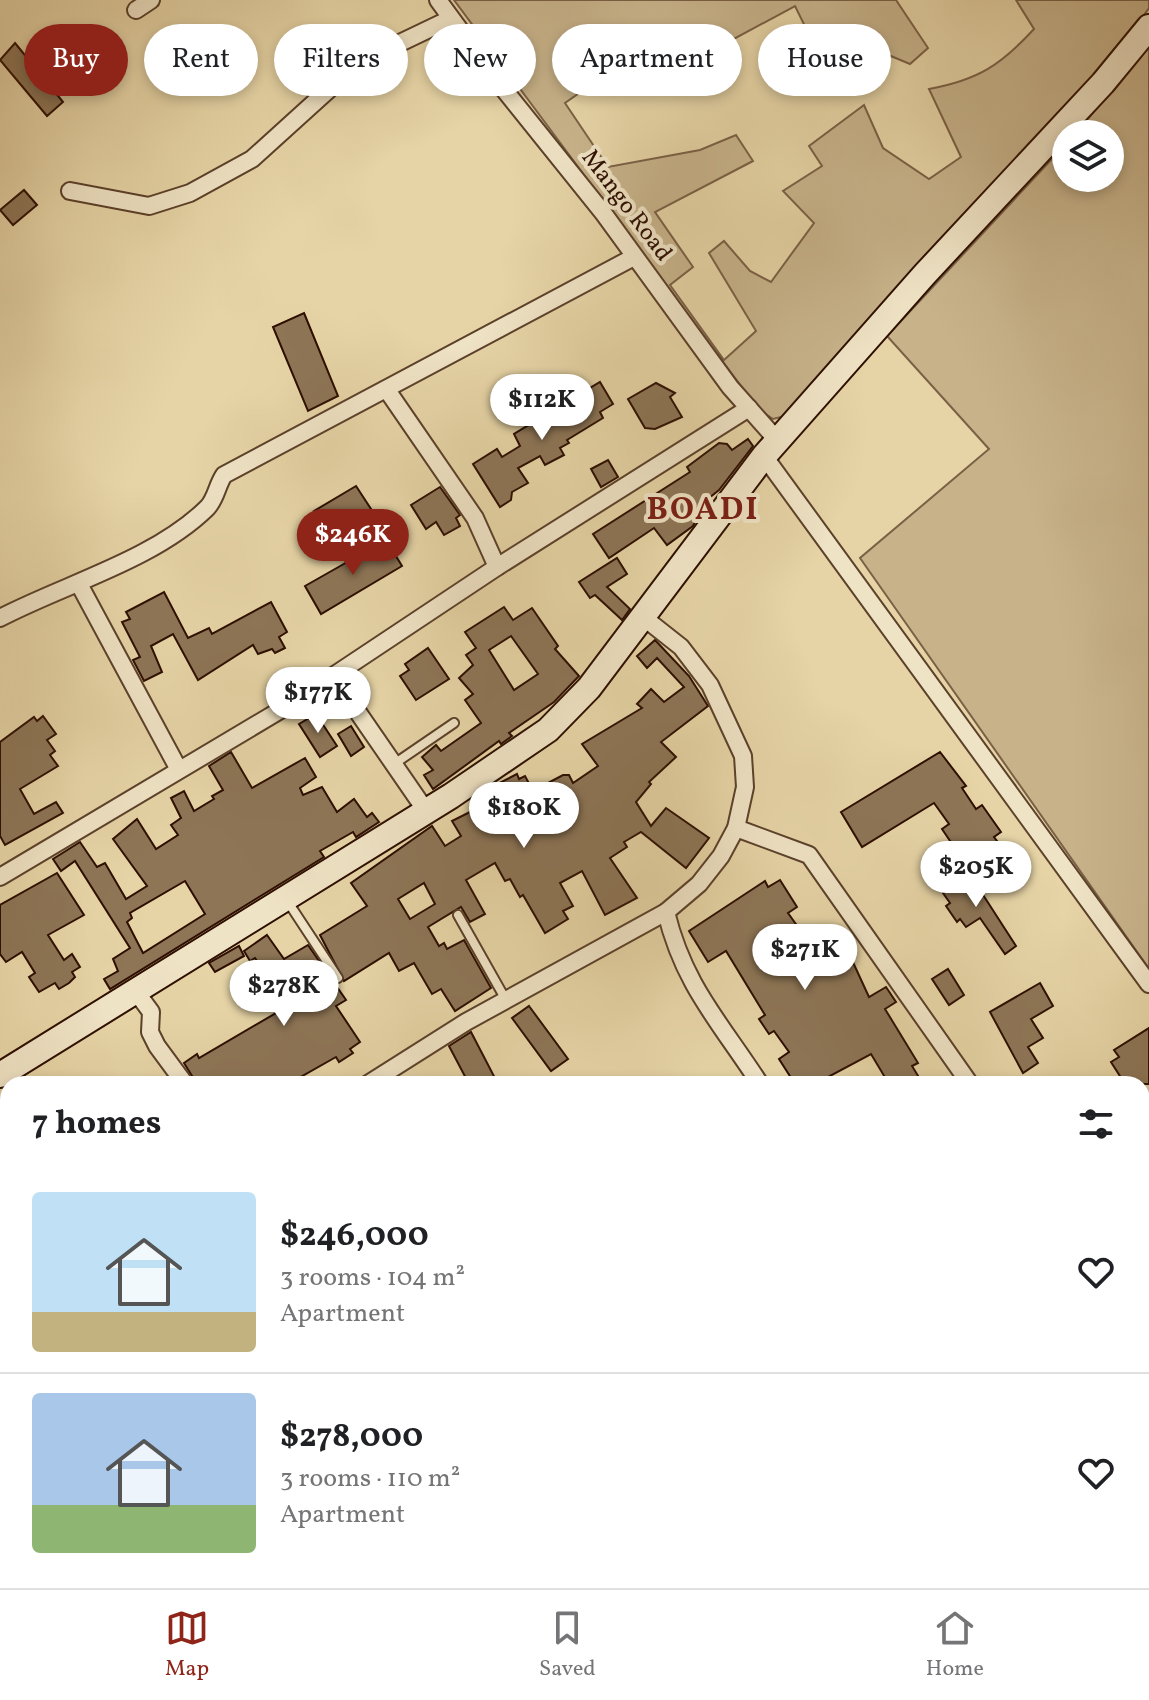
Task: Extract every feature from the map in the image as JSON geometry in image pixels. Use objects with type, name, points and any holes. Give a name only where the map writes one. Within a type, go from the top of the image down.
[{"type":"street","points":[[136,10],[151,0]]},
{"type":"street","name":"Mango Road","points":[[438,0],[749,408],[771,448],[1149,984]]},
{"type":"street","points":[[70,191],[149,206],[190,193],[252,159],[358,63],[450,19]]},
{"type":"street","points":[[0,1075],[137,993],[426,811],[548,730],[589,688],[771,448],[925,274],[1103,83],[1149,27]]},
{"type":"street","points":[[0,618],[40,598],[79,584],[186,525],[212,501],[224,475],[634,257]]},
{"type":"street","points":[[387,390],[475,518],[497,567]]},
{"type":"street","points":[[0,877],[333,676],[497,567],[749,408]]},
{"type":"street","points":[[79,584],[178,768]]},
{"type":"street","points":[[381,1076],[506,1000],[666,912],[699,884],[721,856],[736,828],[745,787],[743,756],[710,685],[681,647],[643,617]]},
{"type":"street","points":[[333,676],[426,811]]},
{"type":"street","points":[[736,828],[809,855],[964,1076]]},
{"type":"street","points":[[666,912],[675,952],[695,992],[754,1076]]},
{"type":"street","points":[[137,993],[151,1012],[150,1032],[157,1046],[179,1076]]},
{"type":"lane","points":[[394,764],[454,723]]},
{"type":"lane","points":[[286,899],[338,978]]},
{"type":"lane","points":[[458,915],[506,1000]]},
{"type":"shaded area","points":[[454,0],[896,0],[928,48],[910,64],[891,56],[891,24],[804,24],[795,6],[742,35],[742,24],[552,24],[552,96],[575,96],[565,103],[608,167],[700,150],[736,135],[753,161],[655,212],[693,267],[670,285],[724,360],[756,331],[709,253],[724,241],[750,271],[771,282],[814,223],[783,191],[822,166],[809,146],[864,105],[883,148],[929,179],[961,157],[929,89],[975,76],[1022,42],[1034,29],[1016,0],[1149,0],[1149,8],[1106,68],[1058,120],[1052,120],[1052,127],[789,415],[773,419],[758,409],[525,96],[536,96],[536,24],[472,24]]},
{"type":"shaded area","points":[[1149,46],[1149,969],[860,558],[989,449],[887,336],[1052,159],[1052,192],[1124,192],[1124,120],[1087,120]]},
{"type":"building","points":[[15,43],[24,54],[24,89],[0,60]]},
{"type":"building","points":[[30,96],[58,96],[63,102],[47,116]]},
{"type":"building","points":[[24,190],[37,205],[13,225],[0,210]]},
{"type":"building","points":[[304,313],[338,396],[308,411],[273,327]]},
{"type":"building","points":[[600,382],[613,404],[600,412],[603,418],[567,440],[569,443],[560,448],[564,455],[545,465],[540,456],[518,468],[528,483],[512,492],[511,500],[500,507],[473,464],[497,449],[502,457],[520,446],[514,434]]},
{"type":"building","points":[[656,383],[675,393],[670,397],[682,417],[655,429],[645,428],[628,399]]},
{"type":"building","points":[[748,439],[753,446],[719,490],[689,514],[695,522],[693,526],[667,545],[654,528],[609,558],[593,534],[690,472],[687,467],[719,443],[727,444],[732,450]]},
{"type":"building","points":[[608,460],[618,477],[601,487],[591,469]]},
{"type":"building","points":[[356,486],[373,512],[333,539],[314,511]]},
{"type":"building","points":[[440,487],[460,515],[456,518],[460,526],[444,535],[436,522],[426,529],[411,505]]},
{"type":"building","points":[[386,540],[402,566],[321,614],[305,586]]},
{"type":"building","points":[[617,558],[627,574],[607,587],[630,609],[622,620],[595,595],[590,598],[579,582]]},
{"type":"building","points":[[164,592],[188,638],[209,628],[212,634],[271,602],[287,632],[279,637],[285,648],[275,653],[272,649],[258,654],[253,645],[198,680],[173,634],[151,646],[162,672],[144,681],[133,660],[140,657],[122,622],[130,619],[126,612]]},
{"type":"building","points":[[504,607],[513,620],[532,608],[558,646],[555,649],[579,676],[554,702],[509,733],[512,736],[501,744],[499,741],[433,789],[424,775],[433,770],[422,757],[436,745],[441,751],[481,723],[465,700],[473,694],[459,678],[473,665],[466,655],[476,648],[465,632]],"holes":[[[511,636],[538,674],[514,690],[489,650]]]},
{"type":"building","points":[[655,640],[689,676],[708,706],[661,742],[676,757],[649,782],[651,784],[636,802],[651,826],[666,808],[709,838],[686,868],[641,832],[624,842],[627,847],[610,858],[637,898],[605,915],[582,871],[560,883],[573,906],[563,911],[568,919],[545,933],[523,895],[520,897],[510,879],[505,881],[495,863],[466,880],[485,914],[470,922],[461,907],[428,927],[439,946],[444,943],[447,949],[464,940],[491,988],[455,1011],[441,989],[432,994],[414,963],[399,971],[389,953],[344,981],[320,935],[367,906],[351,883],[432,826],[445,846],[461,836],[452,821],[494,800],[488,789],[517,774],[519,779],[525,776],[533,791],[563,775],[569,775],[573,783],[598,766],[582,744],[642,708],[637,704],[651,689],[664,702],[684,687],[657,658],[647,668],[637,656]],"holes":[[[424,883],[435,904],[410,919],[398,899]]]},
{"type":"building","points":[[428,648],[449,679],[416,700],[400,676],[409,670],[405,664]]},
{"type":"building","points":[[316,714],[337,746],[320,757],[299,724]]},
{"type":"building","points":[[43,716],[56,734],[47,740],[55,751],[50,755],[58,766],[20,789],[34,814],[56,802],[63,813],[5,845],[0,836],[0,742],[34,717],[37,721]]},
{"type":"building","points":[[351,726],[364,747],[351,756],[338,734]]},
{"type":"building","points":[[231,752],[252,788],[305,758],[316,777],[300,788],[303,795],[322,787],[337,812],[354,799],[367,817],[372,813],[379,822],[356,837],[353,832],[320,851],[324,857],[110,989],[104,979],[118,971],[113,959],[130,948],[75,861],[61,871],[53,859],[80,842],[97,867],[105,863],[126,899],[147,886],[113,839],[137,819],[156,849],[178,835],[171,825],[181,818],[171,798],[184,791],[194,811],[223,790],[209,766]],"holes":[[[185,881],[205,914],[143,953],[127,922],[132,918],[130,913]]]},
{"type":"building","points":[[940,752],[966,786],[962,788],[976,809],[982,805],[1001,832],[994,837],[1000,845],[967,866],[942,829],[949,824],[934,803],[862,847],[841,812]]},
{"type":"building","points":[[967,870],[1016,946],[1005,954],[980,918],[966,927],[960,919],[957,922],[946,906],[950,903],[943,893],[952,887],[949,882]]},
{"type":"building","points":[[57,873],[84,915],[48,935],[64,960],[72,954],[80,967],[72,972],[75,977],[69,983],[59,989],[55,983],[39,992],[29,977],[35,973],[22,952],[6,962],[0,954],[0,905]]},
{"type":"building","points":[[780,880],[797,907],[788,913],[803,934],[793,942],[810,973],[842,954],[846,961],[851,958],[869,997],[886,987],[896,1002],[885,1009],[918,1063],[912,1066],[918,1076],[884,1076],[871,1054],[830,1076],[790,1076],[779,1059],[789,1052],[774,1031],[769,1034],[759,1019],[765,1015],[726,951],[708,962],[689,931],[765,881],[768,887]]},
{"type":"building","points":[[267,935],[284,959],[308,945],[346,1000],[336,1006],[360,1042],[350,1049],[353,1053],[339,1062],[336,1057],[303,1076],[192,1076],[184,1063],[197,1054],[199,1058],[288,1006],[266,964],[261,967],[255,958],[250,961],[244,951]]},
{"type":"building","points":[[239,946],[244,956],[215,972],[209,963]]},
{"type":"building","points":[[948,969],[964,995],[949,1005],[932,979]]},
{"type":"building","points":[[1040,983],[1053,1006],[1031,1019],[1043,1038],[1028,1047],[1038,1063],[1023,1073],[990,1012]]},
{"type":"building","points":[[529,1006],[568,1059],[551,1071],[512,1018]]},
{"type":"building","points":[[1149,1028],[1149,1076],[1120,1076],[1111,1062],[1119,1057],[1114,1050]]},
{"type":"building","points":[[471,1032],[494,1076],[465,1076],[449,1046]]},
{"type":"district","name":"BOADI","points":[[703,511]]}]
